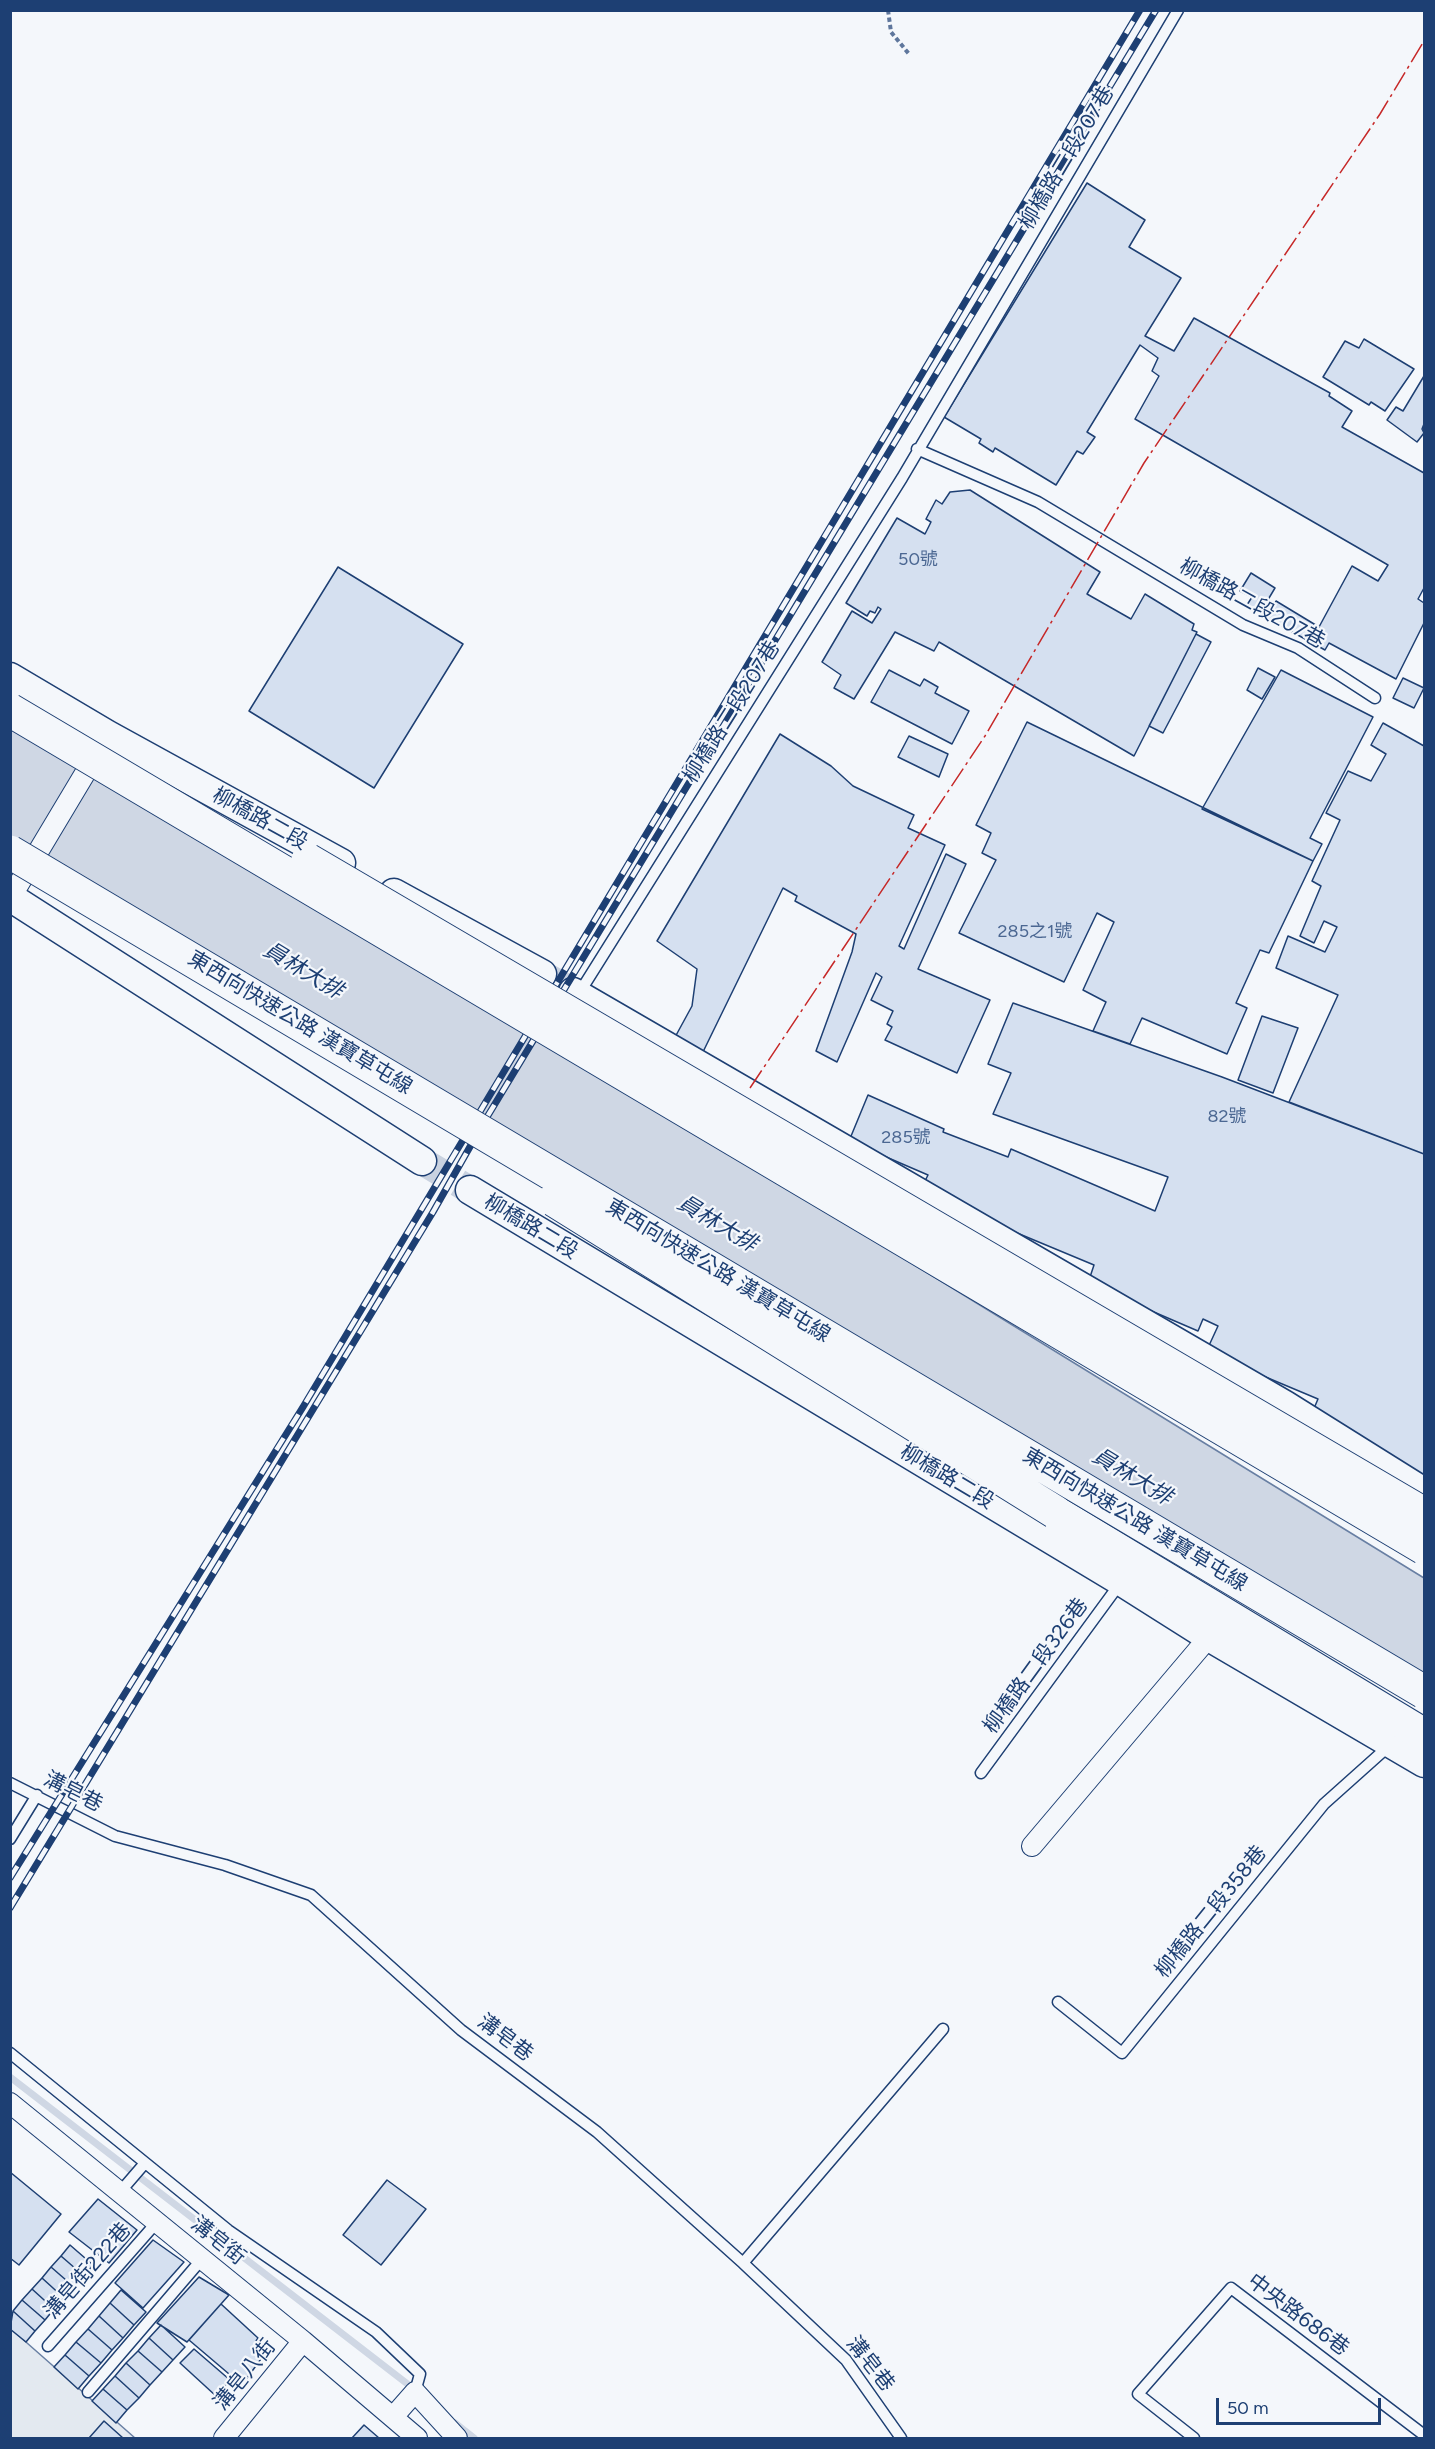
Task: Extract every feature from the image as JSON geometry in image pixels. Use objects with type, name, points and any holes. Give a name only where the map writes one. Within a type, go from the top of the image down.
[{"type":"highway","points":[[10,710],[100,769],[1425,1548]]},
{"type":"highway","points":[[100,769],[174,784],[214,805],[1425,1514]]},
{"type":"highway","name":"東西向快速公路 漢寶草屯線","points":[[22,854],[129,921],[1425,1692]]},
{"type":"highway","points":[[129,921],[209,987],[1055,1512],[1425,1735]]},
{"type":"main road","name":"柳橋路二段","points":[[10,677],[108,735],[542,974]]},
{"type":"main road","points":[[11,897],[422,1161]]},
{"type":"main road","points":[[575,993],[1285,1405],[1425,1492]]},
{"type":"main road","name":"柳橋路二段","points":[[470,1190],[1122,1582],[1209,1638],[1425,1763]]},
{"type":"street","points":[[11,897],[22,854],[100,769],[108,735]]},
{"type":"street","points":[[1032,1846],[1209,1638]]},
{"type":"street","name":"溝皂街","points":[[10,2103],[303,2341],[417,2439]]},
{"type":"street","name":"溝皂八街","points":[[224,2439],[303,2341]]},
{"type":"street","points":[[393,2417],[415,2392],[457,2439]]},
{"type":"street","name":"溝皂街","points":[[393,2417],[433,2439]]},
{"type":"lane","name":"柳橋路二段207巷","points":[[575,993],[902,478],[916,449],[1178,10]]},
{"type":"lane","name":"柳橋路二段207巷","points":[[916,449],[1038,502],[1243,625],[1298,648],[1375,698]]},
{"type":"lane","name":"柳橋路二段326巷","points":[[981,1773],[1122,1582]]},
{"type":"lane","name":"柳橋路二段358巷","points":[[1058,2002],[1122,2053],[1324,1804],[1392,1742]]},
{"type":"lane","name":"溝皂巷","points":[[10,1783],[115,1836],[225,1866],[311,1895],[461,2030],[597,2132],[743,2263],[846,2360],[900,2439]]},
{"type":"lane","points":[[10,1839],[37,1795]]},
{"type":"lane","points":[[743,2263],[943,2029]]},
{"type":"lane","points":[[10,2053],[228,2230],[376,2332],[420,2374],[415,2392]]},
{"type":"lane","points":[[120,2192],[145,2163]]},
{"type":"lane","name":"溝皂街222巷","points":[[48,2346],[157,2222]]},
{"type":"lane","points":[[88,2392],[202,2259]]},
{"type":"lane","name":"中央路686巷","points":[[1194,2439],[1138,2394],[1231,2288],[1425,2435]]},
{"type":"path","points":[[888,10],[891,32],[909,54]]},
{"type":"shaded area","points":[[10,2328],[135,2438],[11,2438]]},
{"type":"water","name":"員林大排","points":[[11,728],[892,1251],[1424,1578],[1424,1680],[11,838]]},
{"type":"building","points":[[1087,183],[1145,220],[1129,247],[1181,278],[1145,336],[1174,351],[1194,318],[1330,393],[1329,396],[1352,411],[1342,427],[1424,473],[1424,588],[1418,599],[1424,603],[1424,623],[1396,679],[1329,643],[1325,650],[1267,618],[1276,601],[1319,627],[1352,566],[1378,581],[1388,565],[1135,419],[1159,376],[1152,371],[1158,358],[1140,345],[1087,432],[1095,437],[1083,454],[1077,451],[1056,485],[995,448],[993,452],[979,443],[981,439],[944,417]]},
{"type":"building","points":[[1364,339],[1414,369],[1385,411],[1371,402],[1369,405],[1323,377],[1345,341],[1359,348]]},
{"type":"building","points":[[1424,376],[1424,424],[1422,429],[1424,433],[1417,442],[1387,420],[1396,407],[1403,411]]},
{"type":"building","points":[[970,490],[1100,572],[1087,594],[1131,619],[1145,594],[1194,624],[1192,630],[1197,632],[1134,756],[939,642],[934,651],[895,632],[854,699],[834,688],[841,675],[822,662],[852,611],[872,623],[881,609],[878,607],[875,613],[870,611],[867,616],[846,603],[897,518],[925,534],[931,522],[926,519],[936,500],[942,504],[950,492]]},
{"type":"building","points":[[338,567],[463,644],[374,788],[249,711]]},
{"type":"building","points":[[1251,573],[1275,588],[1260,613],[1247,605],[1252,597],[1240,591]]},
{"type":"building","points":[[1196,634],[1211,642],[1163,733],[1149,726]]},
{"type":"building","points":[[1258,668],[1275,677],[1262,699],[1247,690]]},
{"type":"building","points":[[889,670],[920,686],[924,679],[938,687],[935,693],[969,711],[952,744],[871,702]]},
{"type":"building","points":[[1281,670],[1373,717],[1310,838],[1322,844],[1313,861],[1202,809]]},
{"type":"building","points":[[1403,678],[1424,688],[1414,708],[1393,698]]},
{"type":"building","points":[[1027,722],[1313,861],[1269,953],[1260,950],[1236,1003],[1247,1008],[1227,1054],[1142,1018],[1130,1044],[1093,1031],[1106,1002],[1083,990],[1114,922],[1097,913],[1064,982],[959,933],[996,860],[982,853],[991,833],[976,825]]},
{"type":"building","points":[[1383,723],[1424,746],[1424,1154],[1289,1102],[1338,995],[1276,968],[1288,936],[1325,952],[1337,927],[1324,921],[1314,943],[1300,936],[1321,886],[1312,881],[1340,820],[1326,813],[1348,771],[1371,781],[1386,754],[1371,745]]},
{"type":"building","points":[[780,734],[831,766],[853,786],[914,815],[908,828],[945,845],[899,946],[904,949],[946,854],[966,864],[918,969],[990,1000],[957,1073],[885,1040],[892,1027],[887,1024],[893,1011],[871,1000],[882,977],[876,973],[837,1062],[816,1051],[852,952],[856,934],[795,901],[797,896],[783,888],[701,1056],[674,1039],[692,1006],[697,969],[657,941]]},
{"type":"building","points":[[909,736],[948,754],[939,777],[898,757]]},
{"type":"building","points":[[1013,1003],[1222,1077],[1424,1154],[1424,1480],[1312,1413],[1318,1399],[1206,1352],[1218,1326],[1203,1319],[1198,1331],[1112,1294],[1089,1280],[1094,1265],[981,1218],[924,1183],[928,1175],[849,1141],[868,1095],[944,1129],[943,1132],[1008,1157],[1011,1149],[1155,1211],[1168,1177],[993,1114],[1011,1073],[988,1064]]},
{"type":"building","points":[[1262,1016],[1298,1028],[1273,1093],[1238,1080]]},
{"type":"building","points":[[10,2172],[61,2214],[19,2265],[10,2258]]},
{"type":"building","points":[[387,2180],[426,2209],[381,2265],[343,2235]]},
{"type":"building","points":[[98,2199],[137,2230],[109,2263],[69,2232]]},
{"type":"building","points":[[153,2240],[184,2262],[143,2308],[115,2283]]},
{"type":"building","points":[[70,2245],[93,2265],[84,2276],[61,2256]]},
{"type":"building","points":[[61,2256],[84,2276],[74,2287],[51,2267]]},
{"type":"building","points":[[51,2267],[74,2287],[64,2298],[42,2278]]},
{"type":"building","points":[[199,2277],[229,2295],[187,2342],[157,2323]]},
{"type":"building","points":[[42,2278],[64,2298],[54,2309],[32,2289]]},
{"type":"building","points":[[32,2289],[54,2309],[45,2320],[22,2300]]},
{"type":"building","points":[[121,2290],[146,2312],[134,2325],[110,2303]]},
{"type":"building","points":[[22,2300],[45,2320],[35,2331],[13,2311]]},
{"type":"building","points":[[110,2303],[134,2325],[123,2338],[99,2316]]},
{"type":"building","points":[[221,2304],[258,2338],[256,2341],[266,2352],[242,2385],[189,2340]]},
{"type":"building","points":[[13,2311],[35,2331],[26,2342],[10,2329]]},
{"type":"building","points":[[99,2316],[123,2338],[112,2350],[88,2329]]},
{"type":"building","points":[[161,2325],[185,2347],[173,2360],[149,2338]]},
{"type":"building","points":[[88,2329],[112,2350],[101,2363],[76,2342]]},
{"type":"building","points":[[149,2338],[173,2360],[162,2372],[138,2351]]},
{"type":"building","points":[[76,2342],[101,2363],[89,2376],[65,2355]]},
{"type":"building","points":[[194,2349],[230,2380],[216,2396],[180,2363]]},
{"type":"building","points":[[138,2351],[162,2372],[150,2385],[126,2363]]},
{"type":"building","points":[[65,2355],[89,2376],[78,2389],[54,2367]]},
{"type":"building","points":[[126,2363],[150,2385],[139,2398],[115,2376]]},
{"type":"building","points":[[115,2376],[139,2398],[127,2410],[103,2389]]},
{"type":"building","points":[[103,2389],[127,2410],[116,2423],[92,2401]]},
{"type":"building","points":[[104,2421],[123,2438],[89,2438]]},
{"type":"building","points":[[364,2425],[379,2438],[352,2438]]},
{"type":"waterway","points":[[10,2077],[414,2389]]},
{"type":"waterway","points":[[455,2423],[474,2438]]},
{"type":"tunnel","points":[[542,974],[573,992]]},
{"type":"tunnel","points":[[422,1161],[470,1190]]},
{"type":"railway","points":[[10,1878],[303,1407],[1140,10]]},
{"type":"railway","points":[[10,1908],[433,1212],[484,1122],[1156,10]]},
{"type":"power","points":[[750,1088],[985,736],[1144,463],[1380,114],[1424,41]]}]
